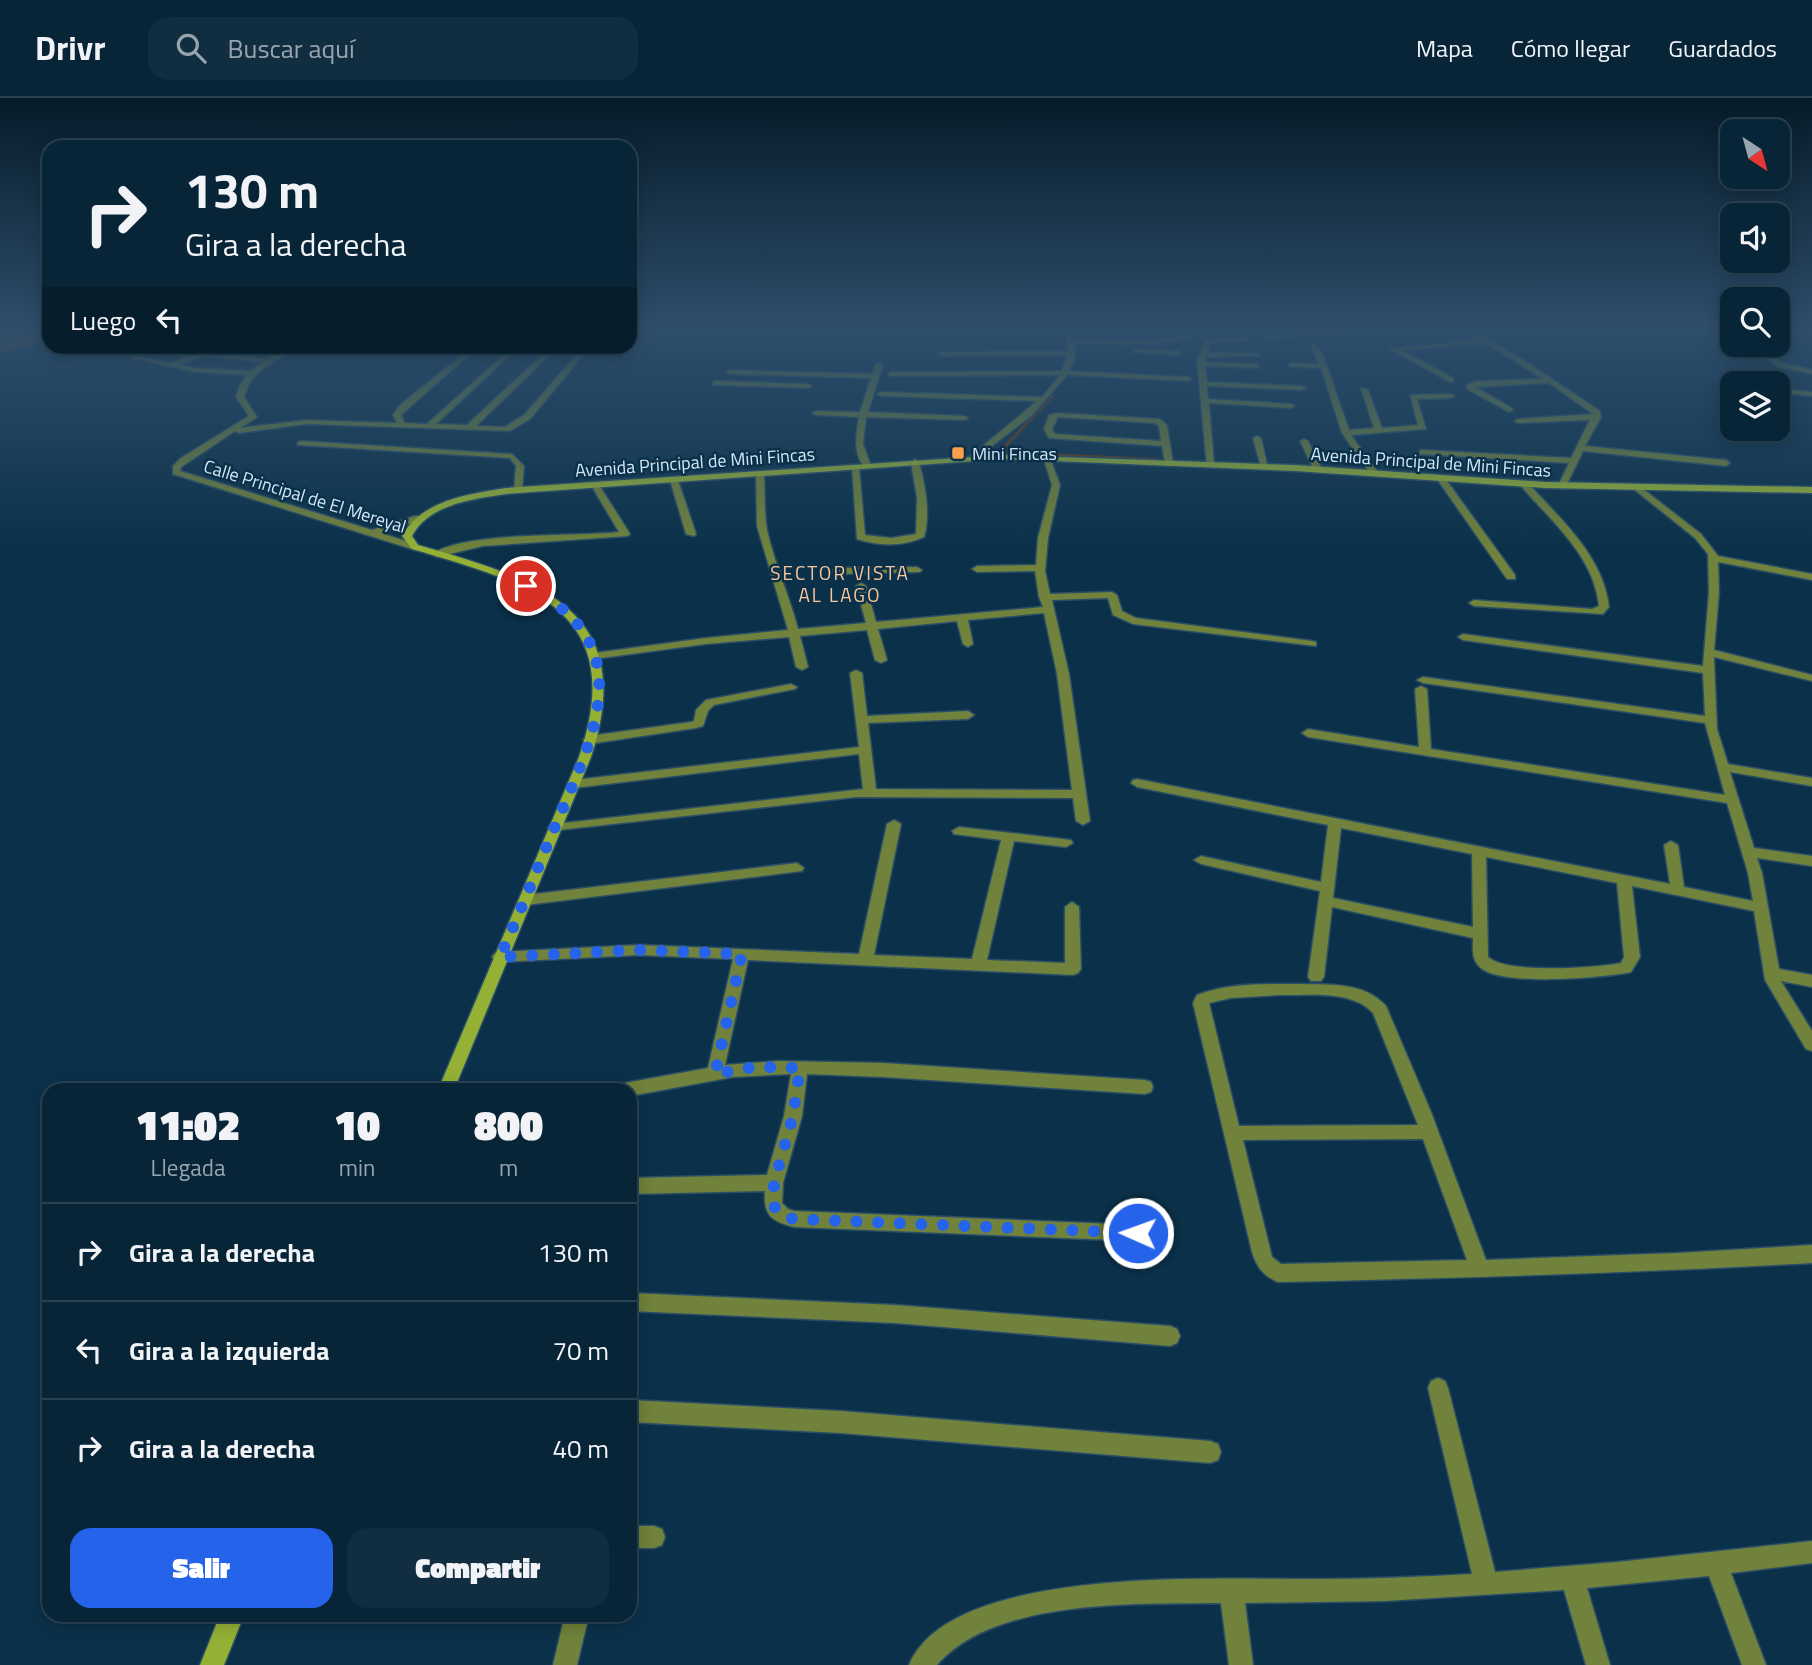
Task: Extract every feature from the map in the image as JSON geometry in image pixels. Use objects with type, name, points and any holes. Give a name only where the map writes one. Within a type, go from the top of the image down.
[{"type":"street","name":"Calle Principal de El Mereyal","points":[[246,404],[253,417],[184,460],[177,466],[176,472],[415,547]]},
{"type":"street","points":[[402,426],[397,415],[406,404]]},
{"type":"street","points":[[428,427],[453,404]]},
{"type":"street","points":[[469,428],[494,404]]},
{"type":"street","points":[[224,435],[292,422],[504,429],[518,424],[536,404]]},
{"type":"street","points":[[866,404],[859,444],[867,466]]},
{"type":"street","points":[[974,458],[1013,428],[1037,404]]},
{"type":"street","points":[[1337,404],[1346,433],[1375,474]]},
{"type":"street","points":[[1369,404],[1378,431]]},
{"type":"street","points":[[1346,433],[1423,427],[1415,404]]},
{"type":"street","points":[[1501,404],[1510,410]]},
{"type":"street","points":[[1586,404],[1597,417]]},
{"type":"street","points":[[1207,406],[1291,406]]},
{"type":"street","points":[[1207,406],[1272,414]]},
{"type":"street","points":[[1207,406],[1210,465]]},
{"type":"street","points":[[816,413],[964,418]]},
{"type":"street","points":[[1166,444],[1062,438],[1052,436],[1048,429],[1052,417],[1057,415],[1154,420],[1162,423],[1166,444],[1169,463]]},
{"type":"street","points":[[1518,421],[1597,417]]},
{"type":"street","points":[[1562,486],[1597,417]]},
{"type":"street","points":[[1257,438],[1265,467]]},
{"type":"street","points":[[1304,441],[1318,470]]},
{"type":"street","points":[[302,443],[505,454],[515,457],[519,463],[518,490]]},
{"type":"street","points":[[1581,448],[1726,463]]},
{"type":"street","points":[[1423,452],[1575,461]]},
{"type":"street","name":"Avenida Principal de Mini Fincas","points":[[418,518],[471,497],[518,490],[974,458],[1046,458],[1265,467],[1562,486],[1812,490]]},
{"type":"street","points":[[1046,458],[1056,485],[1049,508],[1039,568],[1063,674],[1083,821]]},
{"type":"street","points":[[855,467],[860,537],[869,540],[910,539],[920,536],[922,524],[921,488],[915,462]]},
{"type":"street","points":[[760,474],[762,526],[767,549],[784,595],[802,667]]},
{"type":"street","points":[[1441,479],[1511,578]]},
{"type":"street","points":[[674,480],[691,534]]},
{"type":"street","points":[[1474,603],[1592,612],[1599,612],[1604,607],[1601,587],[1585,555],[1524,484]]},
{"type":"street","points":[[437,554],[494,541],[557,541],[625,534],[595,485]]},
{"type":"street","points":[[1638,488],[1707,544],[1714,558],[1708,670],[1709,720],[1749,852],[1771,973],[1781,997],[1812,1045]]},
{"type":"street","points":[[369,533],[418,518]]},
{"type":"street","points":[[418,518],[407,536],[415,547],[504,576],[542,594],[577,624],[594,656],[600,677],[600,694],[589,740],[574,784],[449,1083]]},
{"type":"street","points":[[1714,558],[1812,577]]},
{"type":"street","points":[[977,569],[1039,568]]},
{"type":"street","points":[[835,571],[917,570]]},
{"type":"street","points":[[861,586],[881,660]]},
{"type":"street","points":[[1044,597],[1112,595],[1117,614],[1133,621],[1312,644]]},
{"type":"street","points":[[594,656],[794,633],[1048,610]]},
{"type":"street","points":[[962,619],[968,644]]},
{"type":"street","points":[[1463,637],[1708,670]]},
{"type":"street","points":[[1709,652],[1812,678]]},
{"type":"street","points":[[856,673],[870,792]]},
{"type":"street","points":[[1425,752],[1422,685],[1709,720]]},
{"type":"street","points":[[589,740],[692,725],[699,723],[702,710],[710,702],[791,687]]},
{"type":"street","points":[[863,720],[968,715]]},
{"type":"street","points":[[1308,733],[1733,800]]},
{"type":"street","points":[[574,784],[866,750]]},
{"type":"street","points":[[1722,767],[1812,782]]},
{"type":"street","points":[[1137,783],[1760,907]]},
{"type":"street","points":[[555,828],[870,792],[1080,794]]},
{"type":"street","points":[[1316,977],[1335,823]]},
{"type":"street","points":[[865,960],[894,824]]},
{"type":"street","points":[[959,831],[1066,843]]},
{"type":"street","points":[[979,963],[1008,837]]},
{"type":"street","points":[[1671,845],[1678,892]]},
{"type":"street","points":[[1479,852],[1483,962],[1502,971],[1626,968],[1632,957],[1624,881]]},
{"type":"street","points":[[1749,852],[1812,861]]},
{"type":"street","points":[[1202,860],[1480,934]]},
{"type":"street","points":[[526,900],[797,868]]},
{"type":"street","points":[[500,957],[639,950],[1073,969],[1072,907]]},
{"type":"street","points":[[715,1074],[742,954]]},
{"type":"street","points":[[1771,973],[1812,981]]},
{"type":"street","points":[[1480,1269],[1429,1132],[1380,1010],[1373,1002],[1351,993],[1226,991],[1208,995],[1201,1003],[1261,1252],[1271,1269],[1278,1273],[1301,1274],[1480,1269],[1678,1262],[1812,1254]]},
{"type":"street","points":[[637,1088],[754,1067],[883,1070],[1145,1087]]},
{"type":"street","points":[[800,1068],[793,1116],[774,1183],[773,1205],[782,1216],[794,1219],[1138,1233]]},
{"type":"street","points":[[1232,1133],[1429,1132]]},
{"type":"street","points":[[637,1186],[774,1183]]},
{"type":"street","points":[[637,1302],[895,1314],[1170,1336]]},
{"type":"street","points":[[1438,1388],[1486,1584]]},
{"type":"street","points":[[637,1411],[758,1420],[841,1422],[1210,1452]]},
{"type":"street","points":[[637,1537],[654,1537]]},
{"type":"street","points":[[921,1665],[946,1640],[971,1624],[1006,1610],[1071,1598],[1231,1590],[1420,1588],[1486,1584],[1716,1564],[1812,1552]]},
{"type":"street","points":[[1716,1564],[1754,1665]]},
{"type":"street","points":[[1572,1577],[1598,1665]]},
{"type":"street","points":[[1231,1590],[1241,1665]]},
{"type":"street","points":[[212,1665],[229,1622]]},
{"type":"street","points":[[565,1665],[575,1622]]},
{"type":"shaded area","points":[[1043,404],[1047,404],[1003,451],[1157,458],[1157,461],[1002,454],[997,452]]},
{"type":"place","name":"Mini Fincas","points":[[958,453]]},
{"type":"district","name":"SECTOR VISTA AL LAGO","points":[[840,583]]},
{"type":"route","points":[[526,586],[542,594],[564,611],[587,638],[598,667],[600,694],[595,723],[575,780],[500,957],[639,950],[742,954],[715,1074],[754,1067],[800,1068],[793,1116],[774,1183],[773,1205],[782,1216],[794,1219],[1138,1233]]}]
